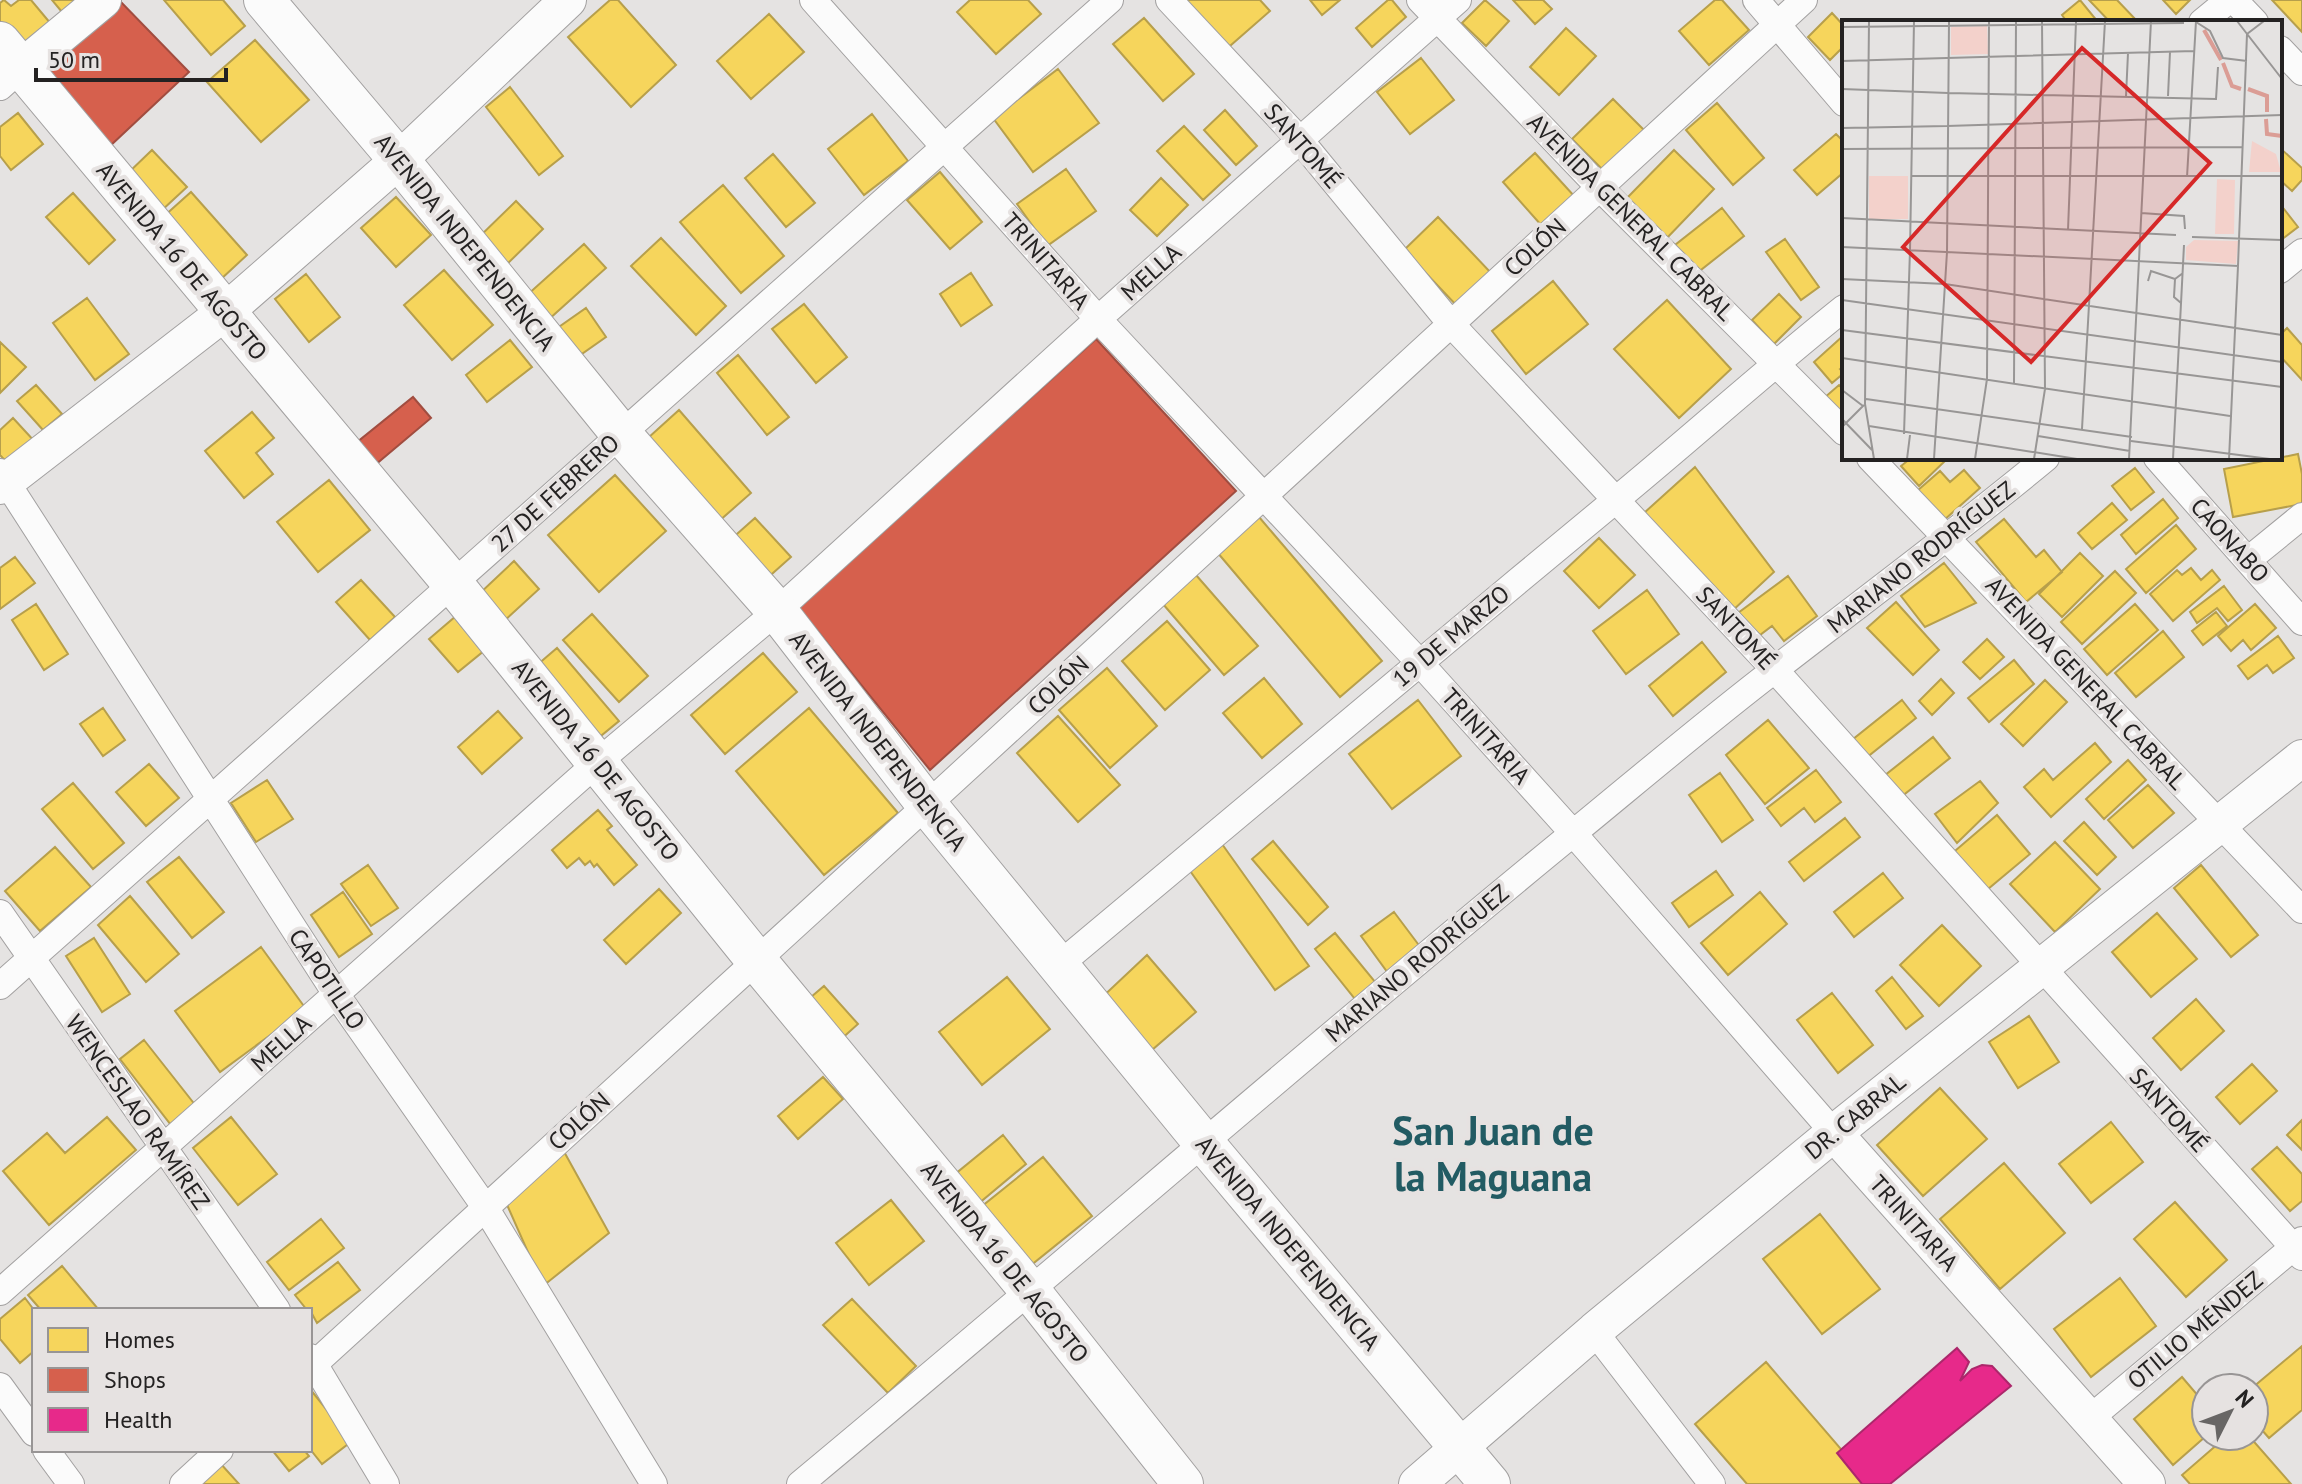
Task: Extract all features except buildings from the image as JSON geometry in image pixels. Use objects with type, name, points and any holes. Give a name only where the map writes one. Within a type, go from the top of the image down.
[{"type":"main road","name":"AVENIDA INDEPENDENCIA","points":[[264,0],[399,160],[621,434],[777,611],[927,805],[1203,1142],[1490,1484]]},
{"type":"main road","name":"AVENIDA 16 DE AGOSTO","points":[[7,66],[225,312],[453,584],[756,960],[1031,1292],[1183,1484]]},
{"type":"street","points":[[7,66],[103,0]]},
{"type":"street","points":[[2,480],[225,312],[399,160],[568,0]]},
{"type":"street","name":"TRINITARIA","points":[[813,0],[1098,319],[1419,662],[1573,833],[1834,1133],[2147,1484]]},
{"type":"street","name":"27 DE FEBRERO","points":[[0,986],[1110,0]]},
{"type":"street","name":"SANTOMÉ","points":[[1169,0],[1300,140],[1451,324],[1775,670],[2040,968],[2299,1248]]},
{"type":"street","name":"MELLA","points":[[0,1292],[598,762],[777,611],[1300,140],[1429,9],[1458,0]]},
{"type":"street","points":[[1756,0],[1842,101]]},
{"type":"street","name":"COLÓN","points":[[312,1363],[927,805],[1804,0]]},
{"type":"street","points":[[2205,20],[2232,0],[2253,20]]},
{"type":"street","name":"AVENIDA GENERAL CABRAL","points":[[1429,9],[1600,188],[1842,430]]},
{"type":"street","points":[[2282,51],[2302,72]]},
{"type":"street","points":[[2282,268],[2302,252]]},
{"type":"street","name":"19 DE MARZO","points":[[1059,965],[1842,310]]},
{"type":"street","name":"AVENIDA GENERAL CABRAL","points":[[1872,460],[2302,910]]},
{"type":"street","name":"MARIANO RODRÍGUEZ","points":[[800,1484],[1573,833],[2044,460]]},
{"type":"street","name":"CAONABO","points":[[2159,460],[2302,622]]},
{"type":"street","name":"CAPOTILLO","points":[[2,480],[336,994],[485,1207],[654,1484]]},
{"type":"street","points":[[2248,560],[2302,516]]},
{"type":"street","name":"DR. CABRAL","points":[[1417,1484],[1594,1331],[1834,1133],[2302,758]]},
{"type":"street","name":"WENCESLAO RAMÍREZ","points":[[0,913],[276,1308]]},
{"type":"street","name":"OTILIO MÉNDEZ","points":[[2088,1420],[2299,1248]]},
{"type":"street","points":[[1594,1331],[1712,1484]]},
{"type":"street","points":[[312,1363],[386,1484]]},
{"type":"street","points":[[0,1386],[32,1430]]},
{"type":"street","points":[[47,1452],[71,1484]]},
{"type":"street","points":[[183,1484],[218,1452]]},
{"type":"district","name":"San Juan de la Maguana","points":[[1493,1153]]}]
